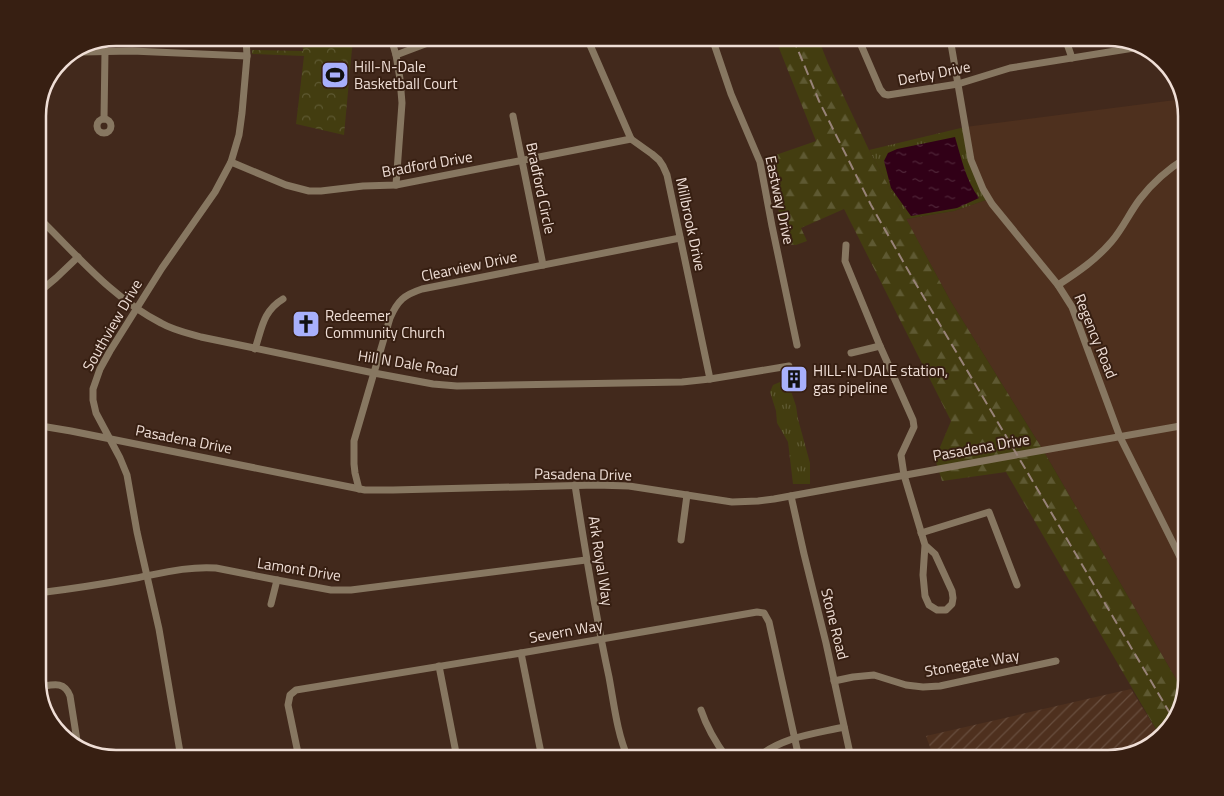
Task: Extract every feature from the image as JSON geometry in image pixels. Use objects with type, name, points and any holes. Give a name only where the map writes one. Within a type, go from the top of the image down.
[{"type":"street","name":"Southview Drive","points":[[179,750],[159,629],[137,532],[127,475],[96,413],[93,389],[100,369],[136,309],[215,192],[231,162],[239,135],[246,46]]},
{"type":"street","points":[[393,46],[400,79],[402,103],[396,185]]},
{"type":"street","points":[[396,55],[420,46]]},
{"type":"street","points":[[590,46],[631,139]]},
{"type":"street","name":"Eastway Drive","points":[[715,46],[731,94],[760,162],[797,345]]},
{"type":"street","name":"Derby Drive","points":[[861,46],[880,90],[884,94],[890,95],[958,84],[1010,68],[1126,49]]},
{"type":"street","name":"Regency Road","points":[[951,46],[971,160],[983,189],[995,208],[1058,286],[1072,307],[1120,437],[1145,484],[1178,554]]},
{"type":"street","points":[[1068,46],[1072,58]]},
{"type":"street","points":[[104,119],[105,51]]},
{"type":"street","points":[[91,52],[247,56]]},
{"type":"street","name":"Bradford Circle","points":[[513,116],[543,265]]},
{"type":"street","name":"Bradford Drive","points":[[231,162],[286,186],[309,191],[321,191],[363,186],[396,185],[631,139]]},
{"type":"street","name":"Millbrook Drive","points":[[631,139],[652,154],[663,166],[670,188],[710,379]]},
{"type":"street","points":[[1058,286],[1097,257],[1112,240],[1152,184],[1178,163]]},
{"type":"street","name":"Hill N Dale Road","points":[[46,225],[110,288],[136,309],[161,323],[179,331],[201,337],[374,373],[433,384],[457,386],[660,383],[710,379],[788,366]]},
{"type":"street","name":"Clearview Drive","points":[[359,489],[355,473],[354,441],[390,318],[395,307],[406,295],[422,289],[680,238]]},
{"type":"street","points":[[846,245],[845,261],[913,420],[914,428],[901,455],[904,475],[925,545],[923,575],[925,596],[929,605],[937,610],[946,610],[952,604],[952,591],[935,554],[925,545]]},
{"type":"street","points":[[46,287],[78,257]]},
{"type":"street","points":[[256,349],[268,312],[275,303],[283,298]]},
{"type":"street","points":[[851,353],[880,346]]},
{"type":"street","name":"Pasadena Drive","points":[[46,427],[359,489],[618,486],[741,502],[792,496],[1178,426]]},
{"type":"street","name":"Ark Royal Way","points":[[575,485],[586,560],[601,639],[626,750]]},
{"type":"street","points":[[681,540],[687,495]]},
{"type":"street","name":"Stone Road","points":[[792,496],[849,750]]},
{"type":"street","points":[[921,533],[989,512],[1017,585]]},
{"type":"street","name":"Lamont Drive","points":[[46,592],[208,567],[331,590],[351,590],[586,560]]},
{"type":"street","points":[[272,604],[277,580]]},
{"type":"street","name":"Severn Way","points":[[296,750],[288,699],[292,692],[300,689],[757,612],[764,614],[769,622],[797,750]]},
{"type":"street","points":[[521,653],[540,750]]},
{"type":"street","name":"Stonegate Way","points":[[834,681],[874,675],[906,685],[940,686],[1056,661]]},
{"type":"street","points":[[439,666],[455,750]]},
{"type":"street","points":[[46,686],[59,685],[67,689],[70,696],[76,737]]},
{"type":"street","points":[[700,710],[712,736],[722,750]]},
{"type":"street","points":[[768,750],[794,738],[844,727]]},
{"type":"shaded area","points":[[1175,100],[1178,117],[1178,682],[1043,450],[950,300],[906,219],[954,211],[989,199],[983,189],[965,127]]},
{"type":"shaded area","points":[[1131,689],[1156,730],[1146,738],[1130,746],[1107,750],[931,750],[926,736]]},
{"type":"green space","points":[[303,46],[352,46],[344,135],[296,124],[304,56],[252,54],[252,50],[303,51]]},
{"type":"green space","points":[[778,46],[821,46],[869,150],[950,300],[1043,450],[1178,682],[1175,698],[1170,711],[1156,730],[1006,472],[942,481],[935,459],[951,421],[844,209],[801,228],[807,241],[796,245],[784,244],[770,157],[816,141]]},
{"type":"green space","name":"Hill-N-Dale Basketball Court","points":[[327,60],[343,60],[343,90],[328,90]]},
{"type":"green space","points":[[965,127],[968,149],[989,199],[954,211],[906,219],[869,150]]},
{"type":"green space","points":[[787,379],[796,406],[810,463],[810,484],[793,484],[788,442],[777,423],[776,411],[770,392],[773,385]]},
{"type":"water","points":[[955,137],[967,177],[979,198],[957,208],[911,216],[891,188],[884,161],[888,153],[897,149]]},
{"type":"railway","points":[[796,46],[819,101],[871,205],[1169,712]]},
{"type":"place","name":"Hill-N-Dale Basketball Court","points":[[335,75]]},
{"type":"place","name":"Redeemer Community Church","points":[[306,324]]},
{"type":"place","name":"HILL-N-DALE station, gas pipeline","points":[[794,379]]}]
